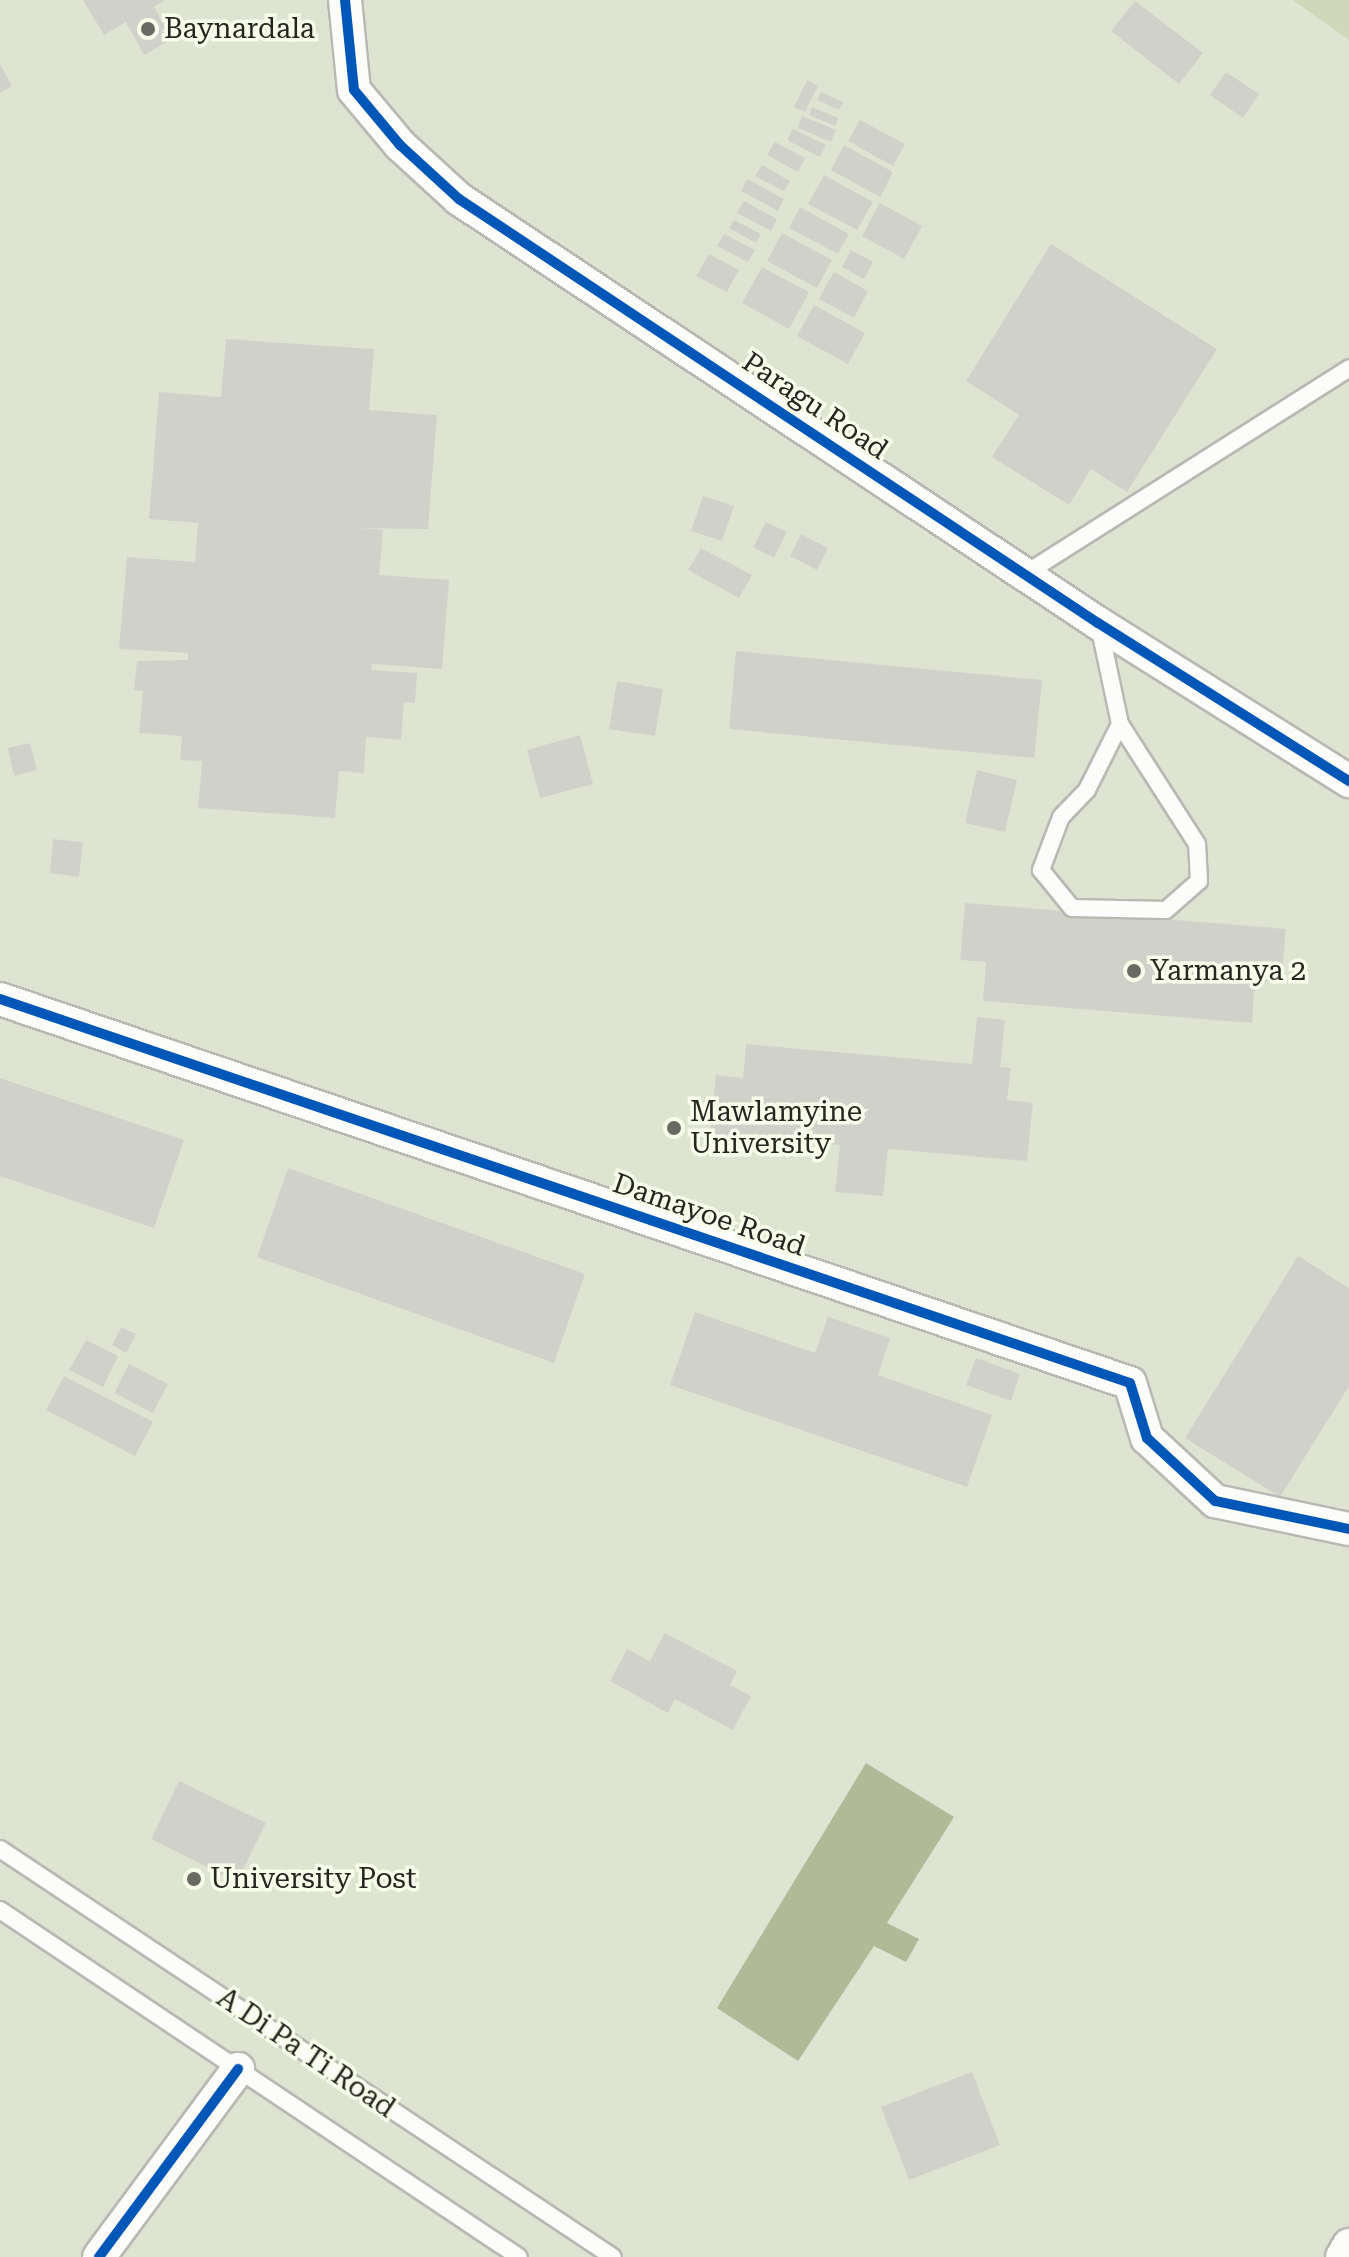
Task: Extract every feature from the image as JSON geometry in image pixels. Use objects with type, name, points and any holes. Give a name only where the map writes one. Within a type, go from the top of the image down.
[{"type":"street","name":"Paragu Road","points":[[345,0],[354,90],[400,145],[459,199],[1098,623],[1349,781]]},
{"type":"street","name":"Damayoe Road","points":[[0,999],[1130,1383],[1147,1438],[1215,1501],[1349,1529]]},
{"type":"street","points":[[99,2257],[238,2069]]},
{"type":"street","points":[[1342,2257],[1349,2245]]},
{"type":"lane","points":[[1025,574],[1349,368]]},
{"type":"lane","points":[[1098,623],[1120,724],[1197,844],[1199,881],[1166,910],[1072,908],[1041,870],[1061,817],[1087,790],[1120,724]]},
{"type":"lane","name":"A Di Pa Ti Road","points":[[0,1849],[613,2257]]},
{"type":"lane","name":"A Di Pa Ti Road","points":[[0,1910],[519,2257]]},
{"type":"shaded area","name":"Mawlamyine University","points":[[0,0],[1349,0],[1349,2257],[0,2257]]},
{"type":"shaded area","points":[[1293,0],[1349,0],[1349,40]]},
{"type":"shaded area","points":[[866,1763],[954,1817],[887,1923],[919,1939],[906,1962],[874,1946],[798,2061],[717,2008]]},
{"type":"building","name":"Baynardala","points":[[83,0],[165,0],[154,7],[172,39],[144,55],[126,22],[104,35]]},
{"type":"building","points":[[1135,1],[1203,53],[1179,84],[1111,31]]},
{"type":"building","points":[[0,64],[12,86],[0,93]]},
{"type":"building","points":[[1226,72],[1259,94],[1243,118],[1210,95]]},
{"type":"building","points":[[807,80],[818,86],[805,112],[794,107]]},
{"type":"building","points":[[821,92],[843,102],[839,110],[817,100]]},
{"type":"building","points":[[812,107],[838,118],[835,126],[809,115]]},
{"type":"building","points":[[802,116],[836,130],[831,142],[798,128]]},
{"type":"building","points":[[860,120],[905,144],[893,166],[848,141]]},
{"type":"building","points":[[793,129],[826,145],[820,157],[787,140]]},
{"type":"building","points":[[775,142],[805,158],[798,172],[767,155]]},
{"type":"building","points":[[844,145],[893,172],[880,197],[831,170]]},
{"type":"building","points":[[762,165],[790,181],[784,191],[755,176]]},
{"type":"building","points":[[824,175],[873,202],[857,230],[808,204]]},
{"type":"building","points":[[747,179],[784,199],[778,211],[741,191]]},
{"type":"building","points":[[744,201],[777,219],[771,231],[737,213]]},
{"type":"building","points":[[880,203],[922,226],[904,259],[862,236]]},
{"type":"building","points":[[800,207],[849,234],[838,254],[789,228]]},
{"type":"building","points":[[734,220],[761,234],[756,243],[729,228]]},
{"type":"building","points":[[782,233],[832,260],[817,288],[767,261]]},
{"type":"building","points":[[724,234],[755,250],[748,262],[717,246]]},
{"type":"building","points":[[1051,244],[1217,349],[1127,492],[1091,469],[1069,505],[992,457],[1019,415],[966,381]]},
{"type":"building","points":[[851,250],[873,262],[864,279],[842,267]]},
{"type":"building","points":[[709,254],[739,270],[727,292],[696,276]]},
{"type":"building","points":[[762,267],[809,292],[789,329],[742,303]]},
{"type":"building","points":[[834,272],[868,291],[854,318],[819,299]]},
{"type":"building","points":[[814,305],[865,333],[848,364],[797,336]]},
{"type":"building","points":[[226,339],[374,349],[369,410],[437,415],[428,529],[360,528],[383,530],[379,575],[449,580],[442,669],[372,664],[371,670],[417,673],[415,703],[404,702],[401,740],[366,737],[364,773],[339,771],[335,818],[198,808],[202,761],[180,760],[182,736],[139,733],[143,691],[134,690],[137,661],[188,660],[188,653],[119,649],[127,557],[195,562],[198,523],[149,519],[159,392],[221,397]]},
{"type":"building","points":[[703,496],[734,506],[722,541],[691,531]]},
{"type":"building","points":[[766,522],[787,532],[774,558],[753,547]]},
{"type":"building","points":[[801,534],[828,548],[817,570],[790,556]]},
{"type":"building","points":[[701,548],[752,575],[739,598],[688,570]]},
{"type":"building","points":[[736,651],[1042,680],[1034,758],[729,729]]},
{"type":"building","points":[[617,681],[663,689],[655,736],[609,729]]},
{"type":"building","points":[[580,735],[593,784],[540,798],[527,750]]},
{"type":"building","points":[[30,743],[37,770],[14,776],[8,748]]},
{"type":"building","points":[[977,770],[1017,780],[1005,832],[965,823]]},
{"type":"building","points":[[53,839],[83,842],[79,877],[50,873]]},
{"type":"building","name":"Yarmanya 2","points":[[965,903],[1286,929],[1281,983],[1255,981],[1252,1023],[983,1001],[986,962],[960,960]]},
{"type":"building","points":[[977,1017],[1005,1020],[1000,1067],[1011,1068],[1007,1100],[1033,1103],[1027,1161],[888,1149],[883,1196],[835,1192],[840,1145],[744,1136],[743,1154],[708,1151],[716,1075],[743,1078],[746,1044],[972,1064]]},
{"type":"building","points":[[0,1078],[184,1140],[154,1228],[0,1176]]},
{"type":"building","points":[[288,1168],[585,1274],[554,1363],[257,1257]]},
{"type":"building","points":[[1298,1256],[1349,1288],[1349,1386],[1280,1497],[1185,1438]]},
{"type":"building","points":[[695,1312],[815,1353],[828,1317],[890,1338],[878,1375],[992,1415],[967,1487],[670,1385]]},
{"type":"building","points":[[121,1327],[136,1334],[126,1353],[112,1345]]},
{"type":"building","points":[[86,1340],[118,1356],[103,1387],[69,1370]]},
{"type":"building","points":[[976,1358],[1020,1374],[1011,1401],[966,1385]]},
{"type":"building","points":[[129,1364],[168,1384],[153,1413],[114,1393]]},
{"type":"building","points":[[64,1376],[153,1422],[135,1456],[46,1410]]},
{"type":"building","points":[[665,1633],[737,1671],[730,1685],[751,1696],[733,1730],[675,1699],[668,1713],[610,1681],[627,1649],[650,1661]]},
{"type":"building","points":[[179,1781],[266,1823],[237,1882],[151,1839]]},
{"type":"building","points":[[972,2072],[1000,2145],[909,2180],[881,2107]]},
{"type":"cycle path","points":[[345,0],[354,90],[400,145],[459,199],[1098,623],[1349,781]]},
{"type":"cycle path","points":[[0,999],[1130,1383],[1147,1438],[1215,1501],[1349,1529]]},
{"type":"cycle path","points":[[99,2257],[238,2069]]},
{"type":"place","name":"Baynardala","points":[[148,29]]},
{"type":"place","name":"Yarmanya 2","points":[[1134,971]]},
{"type":"place","name":"Mawlamyine University","points":[[674,1128]]},
{"type":"place","name":"University Post","points":[[194,1879]]}]
